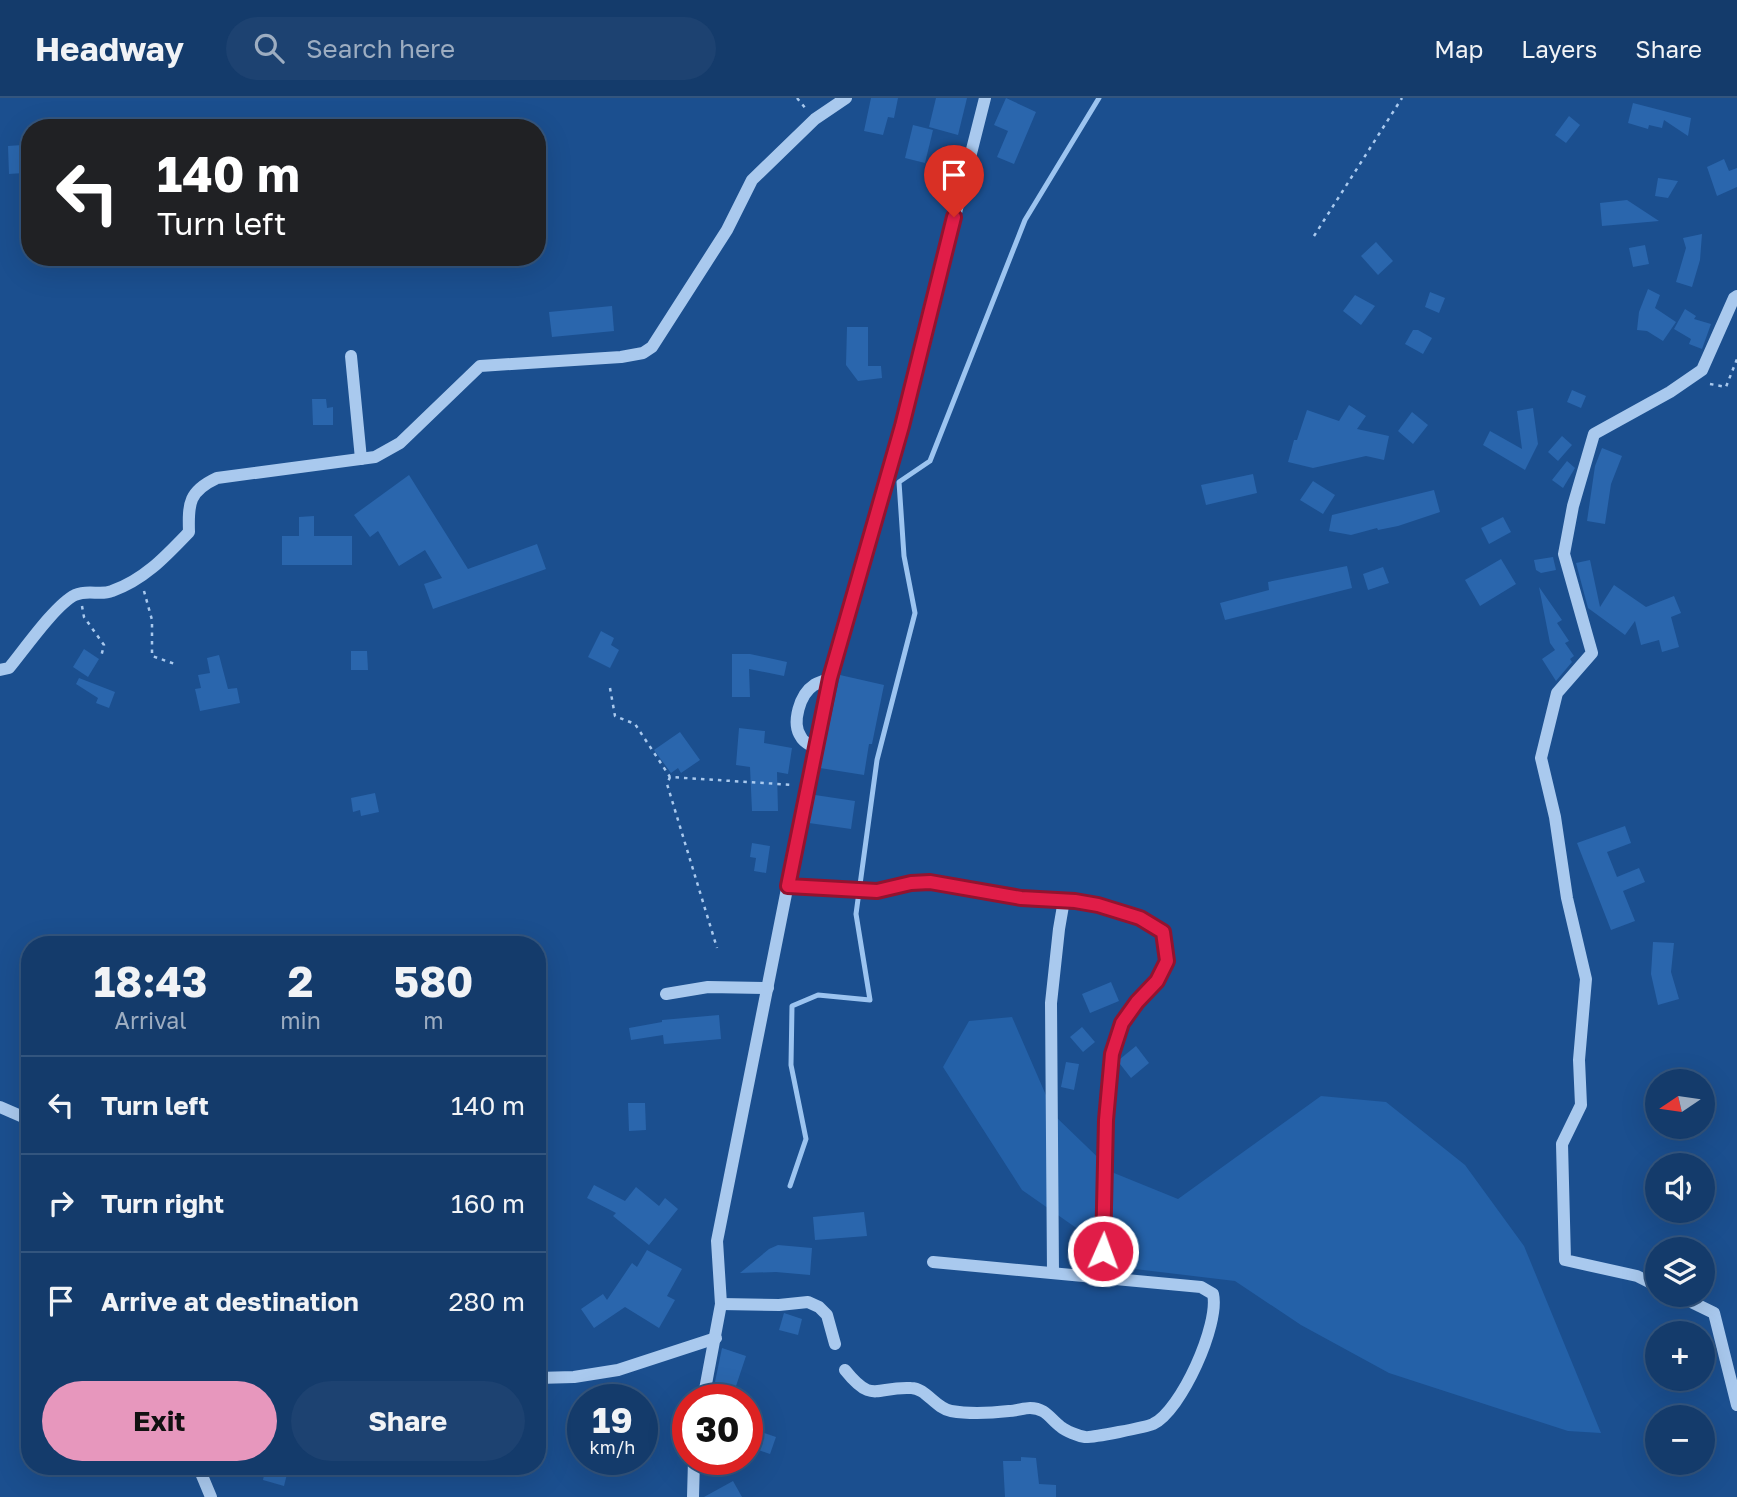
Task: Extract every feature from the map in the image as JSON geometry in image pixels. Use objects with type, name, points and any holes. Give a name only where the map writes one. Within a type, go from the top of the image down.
[{"type":"street","points":[[0,670],[9,668],[59,608],[73,596],[89,591],[109,593],[140,578],[157,565],[189,532],[188,512],[191,497],[204,484],[216,478],[375,457],[400,443],[480,366],[621,356],[643,353],[652,347],[727,230],[752,180],[815,119],[846,98]]},
{"type":"street","points":[[706,1384],[721,1304],[717,1241],[830,678],[902,426],[985,98]]},
{"type":"street","points":[[1645,1280],[1565,1259],[1562,1144],[1581,1105],[1579,1060],[1586,979],[1567,898],[1555,817],[1541,758],[1557,693],[1591,653],[1564,554],[1573,506],[1594,434],[1670,392],[1702,370],[1737,296]]},
{"type":"street","points":[[351,356],[361,459]]},
{"type":"street","points":[[815,748],[801,739],[797,729],[798,714],[804,695],[813,686],[830,678]]},
{"type":"street","points":[[788,886],[877,891],[911,883],[930,882],[1021,898],[1098,905],[1140,918],[1163,932],[1167,961],[1157,981],[1122,1023],[1112,1054],[1106,1120],[1102,1278]]},
{"type":"street","points":[[1053,1273],[1051,1003],[1064,900]]},
{"type":"street","points":[[666,994],[708,987],[768,988]]},
{"type":"street","points":[[0,1107],[21,1116]]},
{"type":"street","points":[[845,1370],[855,1383],[867,1390],[883,1392],[913,1387],[934,1404],[948,1410],[1009,1411],[1032,1408],[1046,1412],[1061,1428],[1087,1438],[1154,1424],[1181,1397],[1207,1341],[1216,1305],[1213,1294],[1201,1287],[933,1262]]},
{"type":"street","points":[[721,1304],[779,1305],[808,1302],[827,1315],[835,1344]]},
{"type":"street","points":[[1702,1307],[1714,1313],[1737,1405]]},
{"type":"street","points":[[546,1378],[573,1377],[618,1370],[716,1338]]},
{"type":"street","points":[[202,1475],[211,1497]]},
{"type":"street","points":[[693,1497],[694,1475]]},
{"type":"path","points":[[1314,236],[1402,98]]},
{"type":"path","points":[[1702,370],[1706,383],[1726,387],[1737,359]]},
{"type":"path","points":[[140,578],[152,620],[152,656],[175,664]]},
{"type":"path","points":[[89,591],[81,608],[90,628],[99,635],[104,645],[101,657]]},
{"type":"path","points":[[610,688],[615,716],[635,724],[670,777]]},
{"type":"path","points":[[670,777],[807,786]]},
{"type":"path","points":[[670,777],[667,784],[717,948]]},
{"type":"shaded area","points":[[1012,1017],[1055,1116],[1114,1173],[1178,1199],[1321,1096],[1386,1102],[1465,1165],[1524,1246],[1601,1433],[1568,1431],[1389,1373],[1301,1325],[1235,1281],[1135,1269],[1022,1190],[943,1067],[969,1021]]},
{"type":"building","points":[[871,98],[898,98],[894,118],[888,117],[883,135],[864,131]]},
{"type":"building","points":[[936,98],[967,98],[958,135],[929,127]]},
{"type":"building","points":[[1006,98],[1036,112],[1014,164],[997,157],[1008,131],[994,125]]},
{"type":"building","points":[[1633,103],[1691,118],[1688,136],[1664,120],[1662,128],[1649,125],[1648,129],[1628,123]]},
{"type":"building","points":[[1569,116],[1580,125],[1566,143],[1555,135]]},
{"type":"building","points":[[913,125],[933,130],[925,163],[905,158]]},
{"type":"building","points":[[21,145],[21,173],[9,174],[8,146]]},
{"type":"building","points":[[1724,159],[1729,171],[1737,168],[1737,187],[1717,196],[1707,167]]},
{"type":"building","points":[[1658,178],[1678,181],[1668,198],[1655,196]]},
{"type":"building","points":[[1627,200],[1659,221],[1602,226],[1600,203]]},
{"type":"building","points":[[1702,234],[1700,260],[1692,287],[1676,282],[1686,248],[1683,238]]},
{"type":"building","points":[[1376,242],[1393,261],[1378,275],[1361,256]]},
{"type":"building","points":[[1645,245],[1649,264],[1633,267],[1629,248]]},
{"type":"building","points":[[1648,289],[1660,295],[1655,308],[1676,322],[1663,341],[1647,331],[1637,330],[1639,312]]},
{"type":"building","points":[[1430,292],[1445,298],[1439,313],[1425,307]]},
{"type":"building","points":[[1355,295],[1375,306],[1361,325],[1343,311]]},
{"type":"building","points":[[612,306],[614,331],[552,337],[549,312]]},
{"type":"building","points":[[1685,309],[1696,316],[1694,319],[1711,324],[1702,349],[1689,344],[1691,339],[1674,329]]},
{"type":"building","points":[[847,327],[868,327],[868,366],[881,366],[882,378],[858,381],[846,365]]},
{"type":"building","points":[[1413,330],[1432,338],[1423,354],[1405,344]]},
{"type":"building","points":[[1572,390],[1586,396],[1581,408],[1567,402]]},
{"type":"building","points":[[312,399],[326,399],[327,408],[333,407],[333,425],[313,425]]},
{"type":"building","points":[[1349,405],[1366,416],[1357,429],[1389,436],[1384,460],[1366,456],[1313,468],[1288,462],[1307,410],[1339,421]]},
{"type":"building","points":[[1533,408],[1538,444],[1525,470],[1483,445],[1490,431],[1522,449],[1517,411]]},
{"type":"building","points":[[1412,412],[1428,425],[1413,444],[1398,431]]},
{"type":"building","points":[[1562,436],[1572,445],[1558,461],[1548,452]]},
{"type":"building","points":[[1602,448],[1622,456],[1611,484],[1605,524],[1587,521],[1595,466]]},
{"type":"building","points":[[1567,461],[1575,468],[1563,488],[1552,480]]},
{"type":"building","points":[[1253,474],[1257,493],[1206,505],[1201,485]]},
{"type":"building","points":[[409,475],[468,569],[537,544],[546,569],[433,609],[424,584],[442,578],[425,550],[399,566],[378,531],[370,537],[354,515]]},
{"type":"building","points":[[1313,481],[1335,495],[1323,514],[1300,500]]},
{"type":"building","points":[[1434,490],[1440,512],[1398,526],[1351,535],[1329,531],[1332,515]]},
{"type":"building","points":[[314,516],[314,536],[352,536],[352,565],[282,565],[282,536],[299,536],[299,517]]},
{"type":"building","points":[[1503,517],[1511,532],[1489,544],[1481,528]]},
{"type":"building","points":[[1553,557],[1556,570],[1541,573],[1536,570],[1534,560]]},
{"type":"building","points":[[1501,559],[1516,584],[1480,606],[1465,580]]},
{"type":"building","points":[[1590,560],[1600,607],[1614,585],[1646,607],[1674,596],[1681,613],[1671,617],[1679,647],[1662,652],[1659,640],[1641,645],[1635,621],[1625,635],[1588,608],[1576,563]]},
{"type":"building","points":[[1347,566],[1352,588],[1225,620],[1220,603],[1269,590],[1268,582]]},
{"type":"building","points":[[1383,567],[1389,583],[1368,590],[1363,574]]},
{"type":"building","points":[[1539,587],[1562,620],[1557,623],[1569,641],[1565,643],[1574,656],[1556,681],[1542,659],[1555,650],[1550,643]]},
{"type":"building","points":[[601,631],[614,638],[611,645],[619,650],[610,668],[588,657]]},
{"type":"building","points":[[84,649],[99,659],[88,677],[73,667]]},
{"type":"building","points":[[351,651],[367,651],[368,670],[351,670]]},
{"type":"building","points":[[732,654],[750,654],[787,662],[784,676],[749,669],[750,697],[732,697]]},
{"type":"building","points":[[219,655],[228,689],[237,688],[240,703],[200,711],[195,689],[201,688],[198,675],[210,673],[207,658]]},
{"type":"building","points":[[840,675],[884,685],[864,775],[820,768]]},
{"type":"building","points":[[79,678],[115,692],[109,708],[96,703],[98,698],[76,684]]},
{"type":"building","points":[[739,728],[765,731],[764,743],[792,748],[788,774],[777,772],[778,811],[752,811],[750,767],[736,765]]},
{"type":"building","points":[[680,732],[700,760],[681,773],[678,768],[671,773],[654,750]]},
{"type":"building","points":[[375,793],[379,812],[361,816],[360,810],[353,812],[351,798]]},
{"type":"building","points":[[815,795],[855,801],[851,829],[809,823]]},
{"type":"building","points":[[1625,826],[1631,843],[1607,852],[1617,877],[1639,868],[1645,882],[1623,891],[1635,921],[1611,930],[1577,843]]},
{"type":"building","points":[[752,843],[770,846],[766,873],[754,871],[756,858],[750,857]]},
{"type":"building","points":[[1653,942],[1674,943],[1671,972],[1679,999],[1658,1005],[1651,974]]},
{"type":"building","points":[[1111,982],[1119,1001],[1090,1013],[1082,994]]},
{"type":"building","points":[[719,1015],[721,1039],[664,1044],[663,1035],[631,1040],[629,1028],[662,1020]]},
{"type":"building","points":[[1082,1027],[1095,1042],[1083,1052],[1070,1037]]},
{"type":"building","points":[[1136,1046],[1149,1063],[1131,1078],[1120,1064],[1120,1059]]},
{"type":"building","points":[[1066,1062],[1079,1064],[1074,1090],[1061,1087]]},
{"type":"building","points":[[628,1103],[645,1103],[646,1130],[629,1131]]},
{"type":"building","points":[[594,1185],[625,1201],[636,1187],[659,1206],[665,1198],[678,1209],[649,1245],[613,1216],[616,1213],[587,1198]]},
{"type":"building","points":[[864,1212],[867,1236],[815,1240],[813,1217]]},
{"type":"building","points":[[778,1245],[812,1248],[810,1275],[740,1273],[769,1249]]},
{"type":"building","points":[[647,1250],[682,1269],[667,1296],[675,1300],[659,1328],[625,1307],[594,1328],[581,1309],[603,1294],[607,1300],[632,1263],[637,1267]]},
{"type":"building","points":[[784,1313],[802,1319],[798,1335],[779,1330]]},
{"type":"building","points":[[722,1348],[746,1356],[737,1384],[715,1382]]},
{"type":"building","points":[[763,1433],[776,1437],[770,1454],[763,1452]]},
{"type":"building","points":[[1021,1457],[1036,1458],[1039,1484],[1056,1485],[1056,1497],[1005,1497],[1003,1461],[1021,1461]]},
{"type":"building","points":[[264,1475],[287,1475],[284,1486],[263,1480]]},
{"type":"building","points":[[733,1481],[742,1497],[704,1497]]},
{"type":"waterway","points":[[790,1186],[806,1139],[791,1065],[792,1006],[818,995],[870,1000],[856,914],[877,760],[915,613],[904,556],[899,482],[930,461],[1025,220],[1099,98]]},
{"type":"route","points":[[954,217],[902,426],[830,678],[788,886],[877,891],[911,883],[930,882],[1021,898],[1098,905],[1140,918],[1163,932],[1167,961],[1157,981],[1122,1023],[1112,1054],[1106,1120],[1103,1251]]}]
